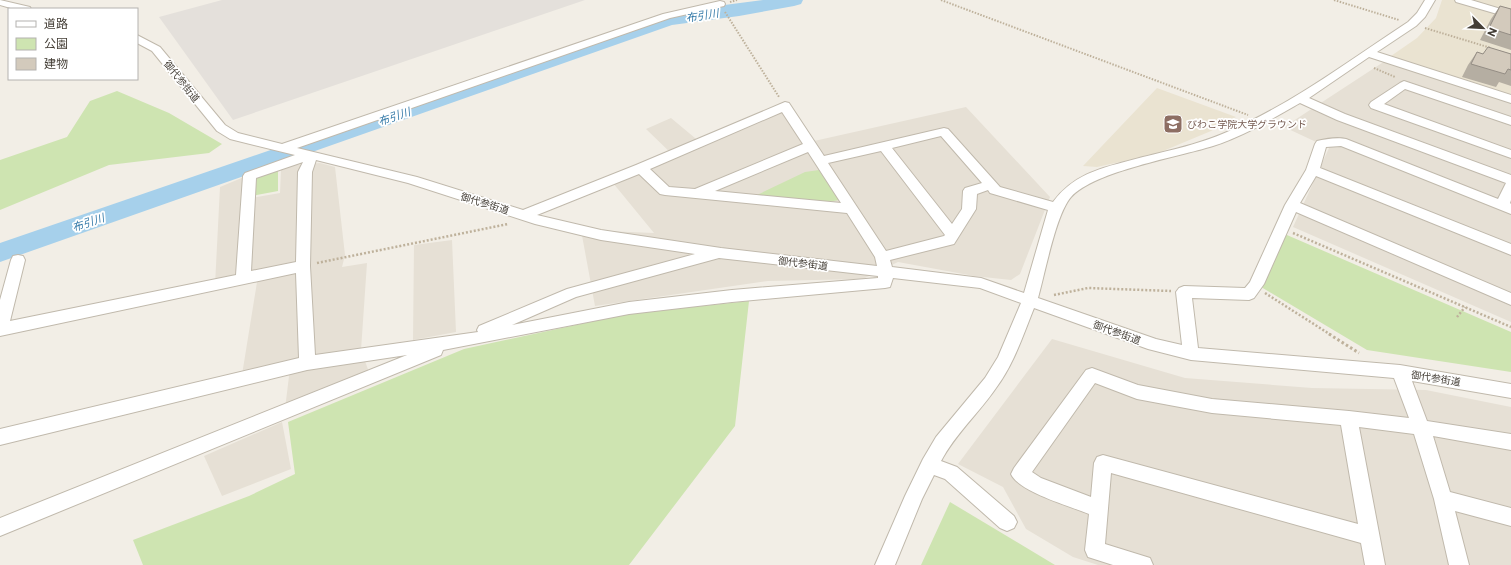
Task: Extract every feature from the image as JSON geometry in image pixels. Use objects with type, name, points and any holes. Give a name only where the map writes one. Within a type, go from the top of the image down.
[{"type":"street","points":[[885,565],[914,496],[942,442],[991,383],[1005,359],[1030,300],[1056,208],[1067,193],[1082,182],[1099,174],[1208,143],[1261,120],[1369,59],[1412,24],[1421,15],[1430,0]]},
{"type":"street","points":[[1460,0],[1511,15]]},
{"type":"street","points":[[0,2],[22,8]]},
{"type":"street","points":[[296,152],[667,16],[720,4]]},
{"type":"street","name":"御代参街道","points":[[138,39],[156,49],[221,128],[234,136],[412,180],[530,217],[601,235],[721,253],[981,283],[1154,345],[1191,354],[1400,372],[1511,391]]},
{"type":"street","points":[[1369,59],[1511,99]]},
{"type":"street","points":[[1511,121],[1404,85],[1375,105],[1511,154]]},
{"type":"street","points":[[1300,98],[1341,117],[1511,180]]},
{"type":"street","points":[[0,437],[306,363],[457,342],[629,308],[732,296],[884,283],[886,273],[882,257],[785,106],[530,217]]},
{"type":"street","points":[[820,161],[944,132],[995,190],[1056,208]]},
{"type":"street","points":[[1191,354],[1184,292],[1249,294],[1255,286],[1292,205],[1312,170],[1321,144],[1342,142],[1506,207],[1511,186]]},
{"type":"street","points":[[698,194],[810,146]]},
{"type":"street","points":[[884,146],[952,234]]},
{"type":"street","points":[[296,152],[305,172],[303,266],[306,363]]},
{"type":"street","points":[[243,278],[250,176],[302,156],[296,152]]},
{"type":"street","points":[[640,168],[665,191],[851,209]]},
{"type":"street","points":[[1312,170],[1511,250]]},
{"type":"street","points":[[882,257],[949,240],[969,209],[970,191],[991,185]]},
{"type":"street","points":[[1292,205],[1511,299]]},
{"type":"street","points":[[0,527],[457,342],[572,293],[721,253]]},
{"type":"street","points":[[18,260],[0,329],[303,266]]},
{"type":"street","points":[[1400,372],[1421,427],[1443,499],[1459,565]]},
{"type":"street","points":[[1099,509],[1034,484],[1020,474],[1092,375],[1137,392],[1212,406],[1349,418],[1421,427],[1511,442]]},
{"type":"street","points":[[1349,418],[1375,565]]},
{"type":"street","points":[[1143,565],[1095,550],[1103,463],[1370,536]]},
{"type":"street","points":[[929,465],[951,473],[1007,522]]},
{"type":"street","points":[[1443,499],[1511,517]]},
{"type":"path","points":[[941,0],[1261,120]]},
{"type":"path","points":[[1334,0],[1496,50]]},
{"type":"path","points":[[720,4],[785,106]]},
{"type":"path","points":[[1369,59],[1396,78]]},
{"type":"path","points":[[303,266],[530,217]]},
{"type":"path","points":[[1282,228],[1511,328]]},
{"type":"path","points":[[1255,286],[1363,356]]},
{"type":"path","points":[[1052,296],[1088,288],[1184,292]]},
{"type":"path","points":[[1457,317],[1465,307]]},
{"type":"shaded area","points":[[222,0],[585,0],[233,120],[159,17]]},
{"type":"shaded area","points":[[1442,0],[1511,0],[1511,97],[1391,56],[1417,38],[1436,18]]},
{"type":"shaded area","points":[[1385,61],[1511,102],[1511,322],[1293,227],[1329,148],[1284,127]]},
{"type":"shaded area","name":"びわこ学院大学グラウンド","points":[[1157,88],[1236,117],[1211,131],[1156,154],[1097,167],[1083,166]]},
{"type":"shaded area","points":[[790,104],[814,141],[966,107],[1050,197],[1020,274],[1011,280],[974,276],[898,262],[863,279],[768,281],[595,306],[581,230],[654,233],[613,183],[675,157],[646,129],[671,118],[701,143]]},
{"type":"shaded area","points":[[320,163],[335,167],[345,255],[342,267],[367,263],[361,350],[370,375],[285,409],[290,368],[241,381],[258,276],[215,285],[220,187],[244,177],[246,199],[280,193],[281,170],[295,165]]},
{"type":"shaded area","points":[[452,240],[456,332],[413,340],[414,245]]},
{"type":"shaded area","points":[[1052,339],[1185,378],[1312,388],[1426,390],[1511,407],[1511,565],[1098,565],[1073,557],[1026,529],[1003,487],[958,464]]},
{"type":"shaded area","points":[[282,422],[291,469],[222,496],[204,456]]},
{"type":"green space","points":[[117,91],[169,113],[222,144],[209,153],[109,165],[0,210],[0,160],[67,137],[90,101]]},
{"type":"green space","points":[[278,170],[278,191],[251,196],[252,182],[259,176]]},
{"type":"green space","points":[[819,170],[839,200],[828,202],[757,195],[805,172]]},
{"type":"green space","points":[[1280,232],[1511,332],[1511,372],[1367,350],[1256,284]]},
{"type":"green space","points":[[749,301],[735,426],[629,565],[143,565],[133,540],[249,496],[295,474],[288,422],[464,349],[627,314]]},
{"type":"green space","points":[[950,502],[1055,565],[921,565]]},
{"type":"building","points":[[1500,6],[1511,9],[1511,35],[1489,28]]},
{"type":"building","points":[[1488,47],[1511,54],[1511,70],[1508,69],[1505,74],[1471,64],[1477,52],[1483,54]]},
{"type":"waterway","name":"布引川","points":[[0,253],[667,20],[686,16],[739,10],[794,0]]},
{"type":"place","name":"びわこ学院大学グラウンド","points":[[1173,124]]}]
